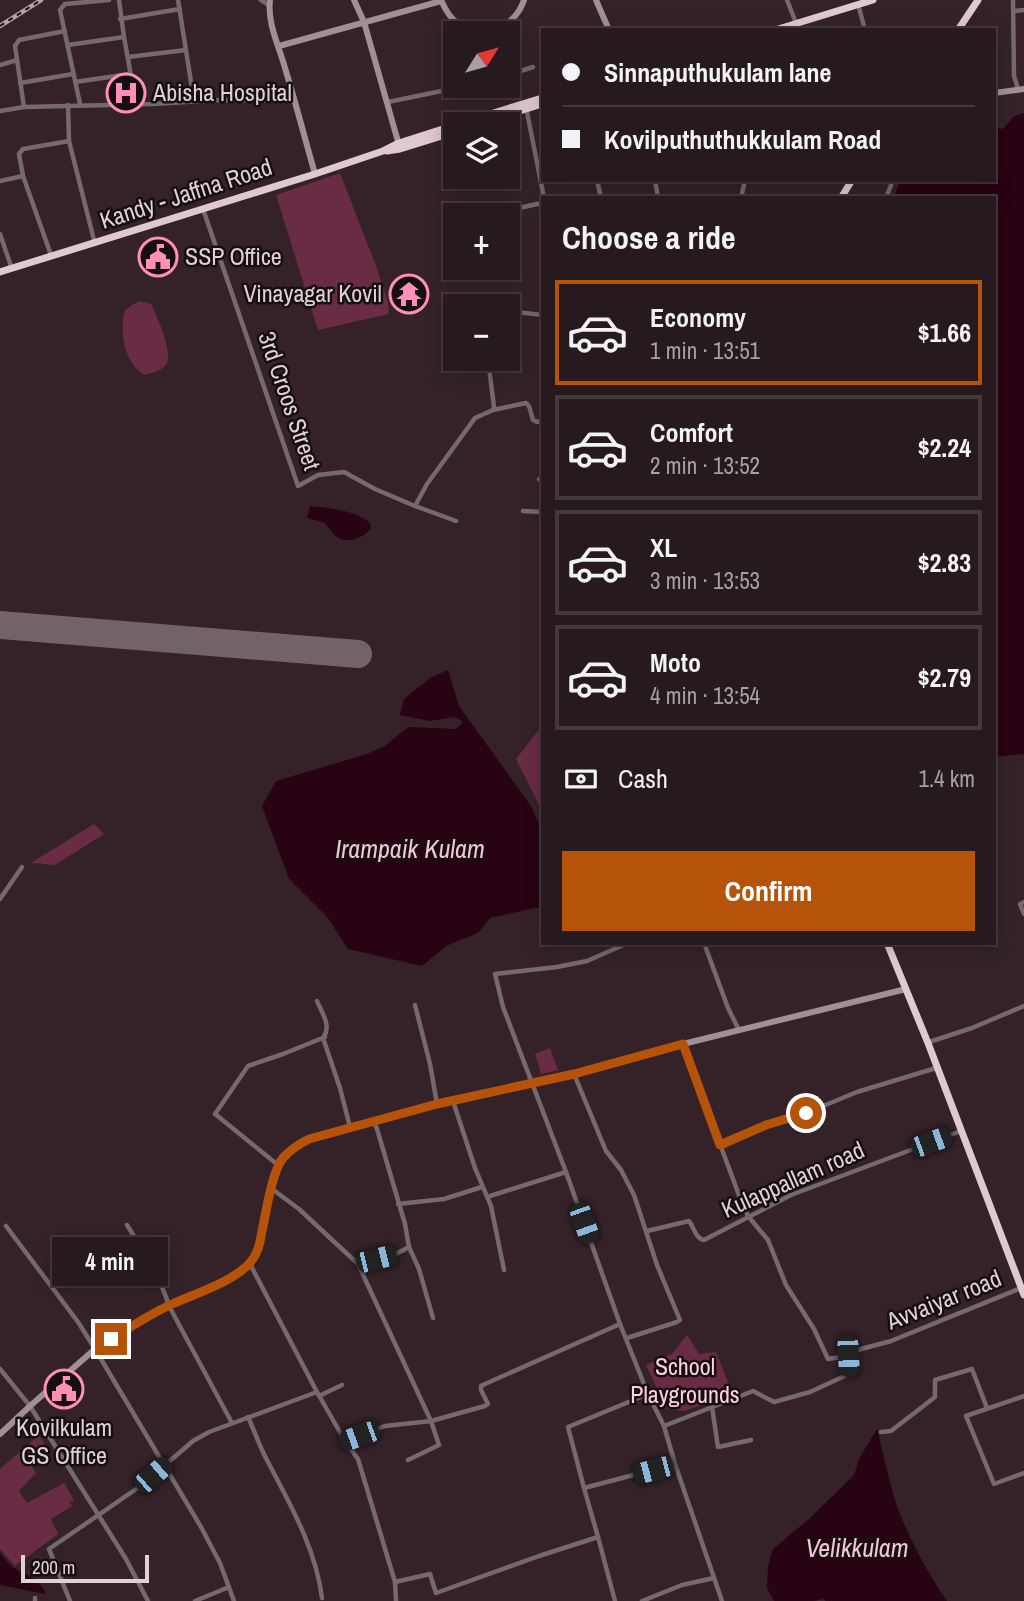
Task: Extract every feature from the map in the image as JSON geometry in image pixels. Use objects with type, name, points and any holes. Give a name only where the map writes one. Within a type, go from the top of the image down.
[{"type":"highway","points":[[781,28],[873,0]]},
{"type":"highway","points":[[959,28],[978,0]]},
{"type":"highway","name":"Kandy - Jaffna Road","points":[[510,112],[541,98]]},
{"type":"highway","name":"Kandy - Jaffna Road","points":[[504,112],[541,104]]},
{"type":"highway","name":"Kandy - Jaffna Road","points":[[400,146],[443,130]]},
{"type":"highway","name":"Kandy - Jaffna Road","points":[[0,272],[383,151],[443,135]]},
{"type":"highway","points":[[888,945],[1020,1275],[1023,1292]]},
{"type":"street","points":[[79,104],[61,6],[109,0]]},
{"type":"street","points":[[119,0],[136,104]]},
{"type":"street","points":[[178,0],[194,101]]},
{"type":"street","points":[[261,0],[270,2],[268,13],[315,174]]},
{"type":"street","points":[[354,0],[364,22],[400,146]]},
{"type":"street","points":[[279,46],[441,0],[447,13],[456,23],[468,30],[495,30],[508,25],[517,15],[524,0]]},
{"type":"street","points":[[596,0],[608,28]]},
{"type":"street","points":[[786,0],[796,23]]},
{"type":"street","points":[[996,93],[1021,89],[1014,76],[1013,0]]},
{"type":"street","points":[[858,5],[864,28]]},
{"type":"street","points":[[120,19],[180,9]]},
{"type":"street","points":[[1014,11],[1024,10]]},
{"type":"street","points":[[24,107],[15,46],[19,40],[65,31]]},
{"type":"street","points":[[68,45],[124,37]]},
{"type":"street","points":[[128,57],[186,50]]},
{"type":"street","points":[[0,65],[17,60]]},
{"type":"street","points":[[520,71],[533,67]]},
{"type":"street","points":[[20,83],[73,74]]},
{"type":"street","points":[[75,82],[130,74]]},
{"type":"street","points":[[388,102],[443,91]]},
{"type":"street","points":[[0,111],[79,104],[295,101]]},
{"type":"street","points":[[68,105],[69,141],[95,244]]},
{"type":"street","points":[[526,106],[542,196]]},
{"type":"street","points":[[51,257],[23,176],[19,153],[69,141]]},
{"type":"street","points":[[0,181],[23,176]]},
{"type":"street","points":[[520,206],[541,201]]},
{"type":"street","name":"3rd Croos Street","points":[[203,209],[298,486],[318,475],[344,472],[415,506]]},
{"type":"street","points":[[0,234],[12,269]]},
{"type":"street","points":[[520,312],[541,315]]},
{"type":"street","points":[[490,371],[493,410]]},
{"type":"street","points":[[456,521],[415,506],[475,418],[493,410],[526,402],[533,420],[541,421]]},
{"type":"street","points":[[523,511],[541,512]]},
{"type":"street","points":[[0,899],[22,867]]},
{"type":"street","points":[[1024,902],[1020,904],[1024,914]]},
{"type":"street","points":[[623,945],[587,961],[495,974],[503,1007],[621,1324],[648,1394],[664,1426],[722,1601]]},
{"type":"street","points":[[705,945],[740,1031]]},
{"type":"street","points":[[0,1434],[95,1349],[143,1319],[229,1278],[250,1264],[259,1245],[278,1165],[298,1145],[309,1139],[437,1104],[574,1074],[906,989]]},
{"type":"street","points":[[317,1001],[327,1025],[328,1031],[323,1038],[350,1127]]},
{"type":"street","points":[[415,1005],[437,1104]]},
{"type":"street","points":[[928,1043],[1024,1006]]},
{"type":"street","points":[[278,1165],[215,1114],[248,1066],[325,1037]]},
{"type":"street","points":[[664,1426],[753,1391],[774,1402],[810,1392],[849,1374],[848,1356],[828,1359],[814,1329],[786,1284],[768,1240],[748,1216],[683,1044]]},
{"type":"street","points":[[720,1145],[857,1092],[936,1068]]},
{"type":"street","points":[[574,1074],[606,1151],[621,1170],[634,1195],[657,1265],[680,1320],[627,1338]]},
{"type":"street","points":[[453,1101],[467,1147],[487,1197],[504,1270]]},
{"type":"street","points":[[373,1121],[433,1318]]},
{"type":"street","name":"Kulappallam road","points":[[647,1231],[689,1221],[697,1236],[704,1240],[791,1195],[962,1131]]},
{"type":"street","points":[[487,1197],[566,1172]]},
{"type":"street","points":[[398,1204],[444,1199],[482,1187]]},
{"type":"street","points":[[272,1189],[299,1209],[358,1264],[431,1421],[439,1445],[408,1460]]},
{"type":"street","points":[[127,1225],[152,1265],[163,1286],[169,1306],[232,1423]]},
{"type":"street","points":[[6,1226],[95,1349],[220,1563],[234,1601]]},
{"type":"street","points":[[358,1264],[394,1255],[410,1247]]},
{"type":"street","points":[[250,1264],[318,1394],[358,1458],[395,1582],[396,1601]]},
{"type":"street","name":"Avvaiyar road","points":[[848,1356],[861,1349],[891,1341],[1023,1292]]},
{"type":"street","points":[[345,1441],[385,1426],[431,1421],[485,1406],[488,1404],[481,1386],[621,1324]]},
{"type":"street","points":[[0,1369],[30,1406],[126,1559],[148,1601]]},
{"type":"street","points":[[881,1432],[891,1431],[935,1397],[935,1380],[972,1369],[987,1408]]},
{"type":"street","points":[[70,1601],[49,1549],[142,1485],[193,1441],[209,1432],[342,1385]]},
{"type":"street","points":[[615,1601],[568,1427],[648,1394]]},
{"type":"street","points":[[1024,1396],[966,1416],[994,1484],[1024,1473]]},
{"type":"street","points":[[712,1407],[718,1447],[751,1440]]},
{"type":"street","points":[[248,1417],[298,1519],[319,1574],[323,1598]]},
{"type":"street","points":[[584,1488],[676,1464]]},
{"type":"street","points":[[395,1582],[429,1574],[436,1593],[598,1537]]},
{"type":"street","points":[[642,1601],[682,1585],[714,1578]]},
{"type":"street","points":[[195,1601],[229,1587]]},
{"type":"green space","points":[[340,173],[376,266],[388,302],[389,314],[318,330],[276,195]]},
{"type":"green space","points":[[140,301],[151,304],[164,335],[168,353],[164,367],[145,375],[132,363],[123,337],[125,310]]},
{"type":"green space","points":[[541,730],[541,809],[516,759]]},
{"type":"green space","points":[[94,824],[104,834],[55,865],[31,863]]},
{"type":"green space","points":[[550,1048],[558,1070],[541,1074],[535,1054]]},
{"type":"green space","name":"School Playgrounds","points":[[687,1335],[699,1354],[716,1352],[733,1395],[684,1411],[667,1409],[646,1365],[672,1354]]},
{"type":"green space","points":[[39,1435],[45,1445],[29,1460],[36,1473],[19,1491],[27,1503],[64,1483],[74,1500],[70,1502],[72,1506],[51,1519],[58,1534],[15,1566],[0,1549],[0,1469]]},
{"type":"water","points":[[1024,113],[1024,754],[996,757],[996,196],[894,196],[900,182],[996,182],[996,127],[1003,129],[1014,116]]},
{"type":"water","points":[[310,506],[357,515],[370,523],[371,528],[355,539],[340,539],[324,523],[307,518]]},
{"type":"water","name":"Irampaik Kulam","points":[[448,670],[459,706],[531,806],[541,830],[541,908],[490,918],[478,933],[446,946],[422,966],[348,949],[328,918],[289,879],[262,806],[276,781],[367,754],[385,746],[408,727],[456,729],[463,722],[455,717],[430,721],[400,715],[404,699],[430,678]]},
{"type":"water","name":"Velikkulam","points":[[877,1429],[898,1509],[926,1569],[947,1601],[774,1601],[767,1588],[768,1566],[773,1549],[809,1519],[854,1475],[860,1457]]},
{"type":"water","points":[[0,1553],[14,1568],[37,1581],[46,1594],[0,1585]]},
{"type":"runway","points":[[0,625],[358,654]]},
{"type":"railway","points":[[0,26],[41,0]]},
{"type":"place","name":"Abisha Hospital","points":[[126,93]]},
{"type":"place","name":"SSP Office","points":[[158,257]]},
{"type":"place","name":"Vinayagar Kovil","points":[[409,294]]},
{"type":"place","name":"Kovilkulam GS Office","points":[[64,1389]]},
{"type":"route","points":[[111,1339],[143,1319],[229,1278],[250,1264],[259,1245],[278,1165],[298,1145],[309,1139],[437,1104],[574,1074],[683,1044],[720,1145],[766,1125],[806,1113]]}]
